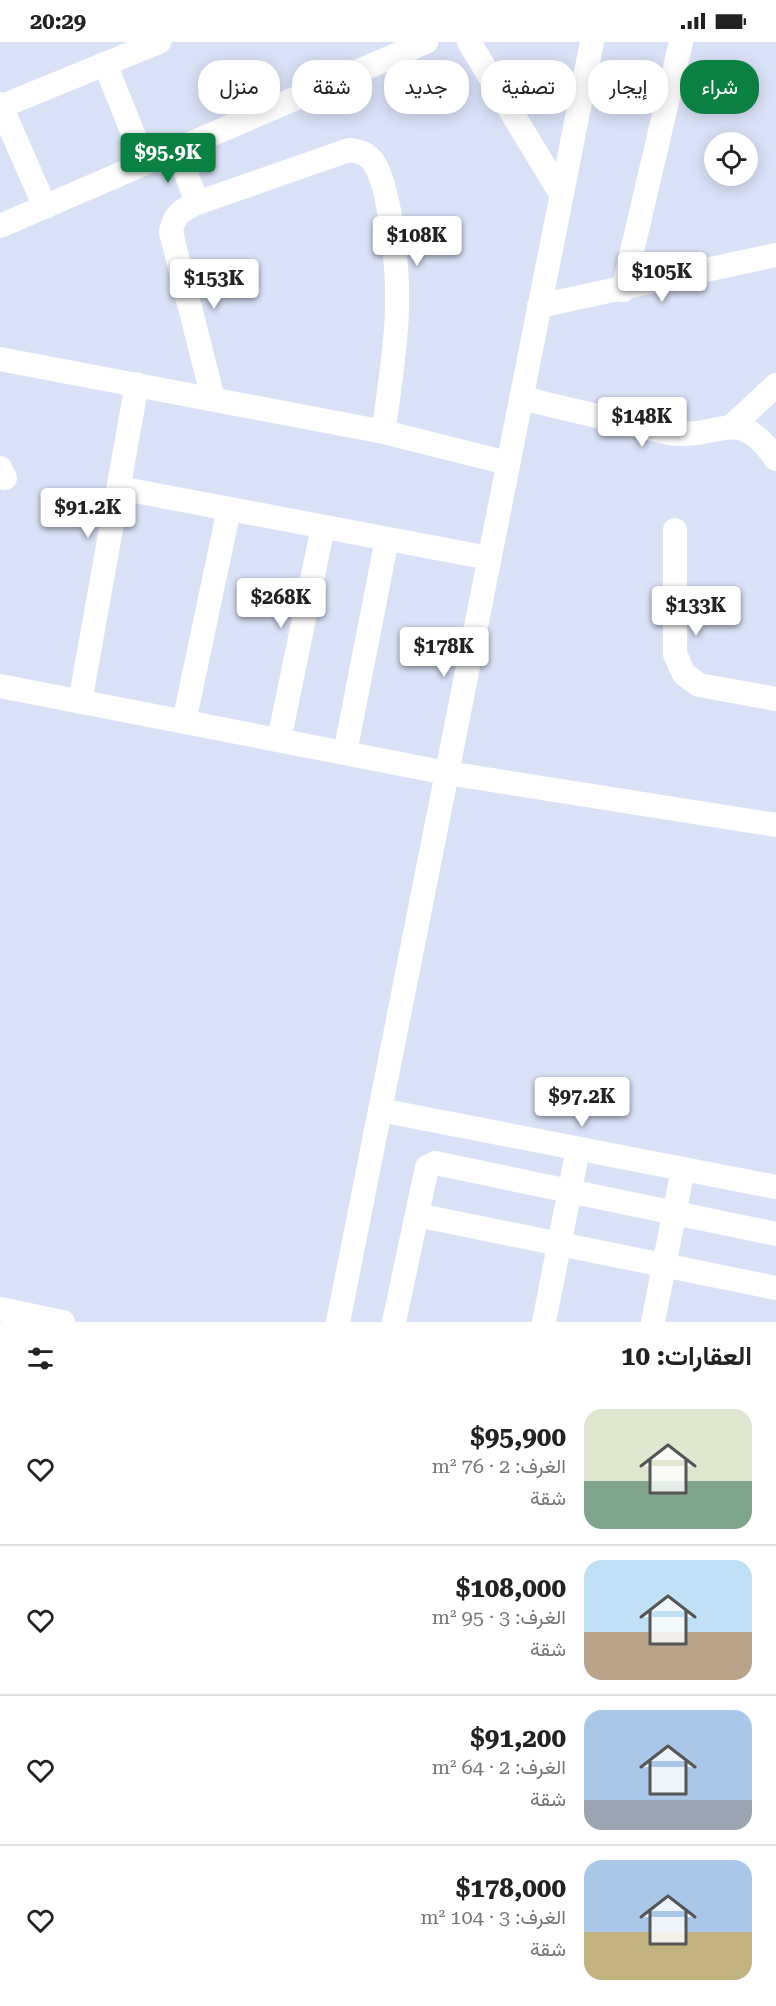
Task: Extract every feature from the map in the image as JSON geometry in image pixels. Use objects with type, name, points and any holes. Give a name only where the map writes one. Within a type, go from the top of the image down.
[{"type":"street","points":[[45,207],[0,106],[159,42]]},
{"type":"street","points":[[0,226],[426,42]]},
{"type":"street","points":[[469,42],[561,194]]},
{"type":"street","points":[[338,1322],[591,42]]},
{"type":"street","points":[[623,290],[681,42]]},
{"type":"street","points":[[105,64],[145,164]]},
{"type":"street","points":[[177,149],[197,204]]},
{"type":"street","points":[[213,399],[171,232],[173,220],[180,211],[197,204],[349,150],[360,151],[375,164],[389,211],[396,265],[398,306],[384,432]]},
{"type":"street","points":[[539,306],[623,290],[776,255]]},
{"type":"street","points":[[0,359],[384,432],[508,463]]},
{"type":"street","points":[[80,702],[137,384]]},
{"type":"street","points":[[732,426],[776,385]]},
{"type":"street","points":[[521,398],[669,433],[689,435],[732,426],[748,429],[761,438],[776,459]]},
{"type":"street","points":[[119,488],[489,558]]},
{"type":"street","points":[[184,722],[229,509]]},
{"type":"street","points":[[279,740],[323,527]]},
{"type":"street","points":[[675,530],[675,654],[684,675],[699,685],[776,699]]},
{"type":"street","points":[[345,753],[387,539]]},
{"type":"street","points":[[0,686],[447,773],[776,825]]},
{"type":"street","points":[[380,1110],[776,1187]]},
{"type":"street","points":[[544,1322],[578,1149]]},
{"type":"street","points":[[394,1322],[426,1172],[435,1162],[776,1234]]},
{"type":"street","points":[[653,1322],[683,1169]]},
{"type":"street","points":[[417,1215],[776,1288]]},
{"type":"street","points":[[0,1309],[63,1322]]}]
